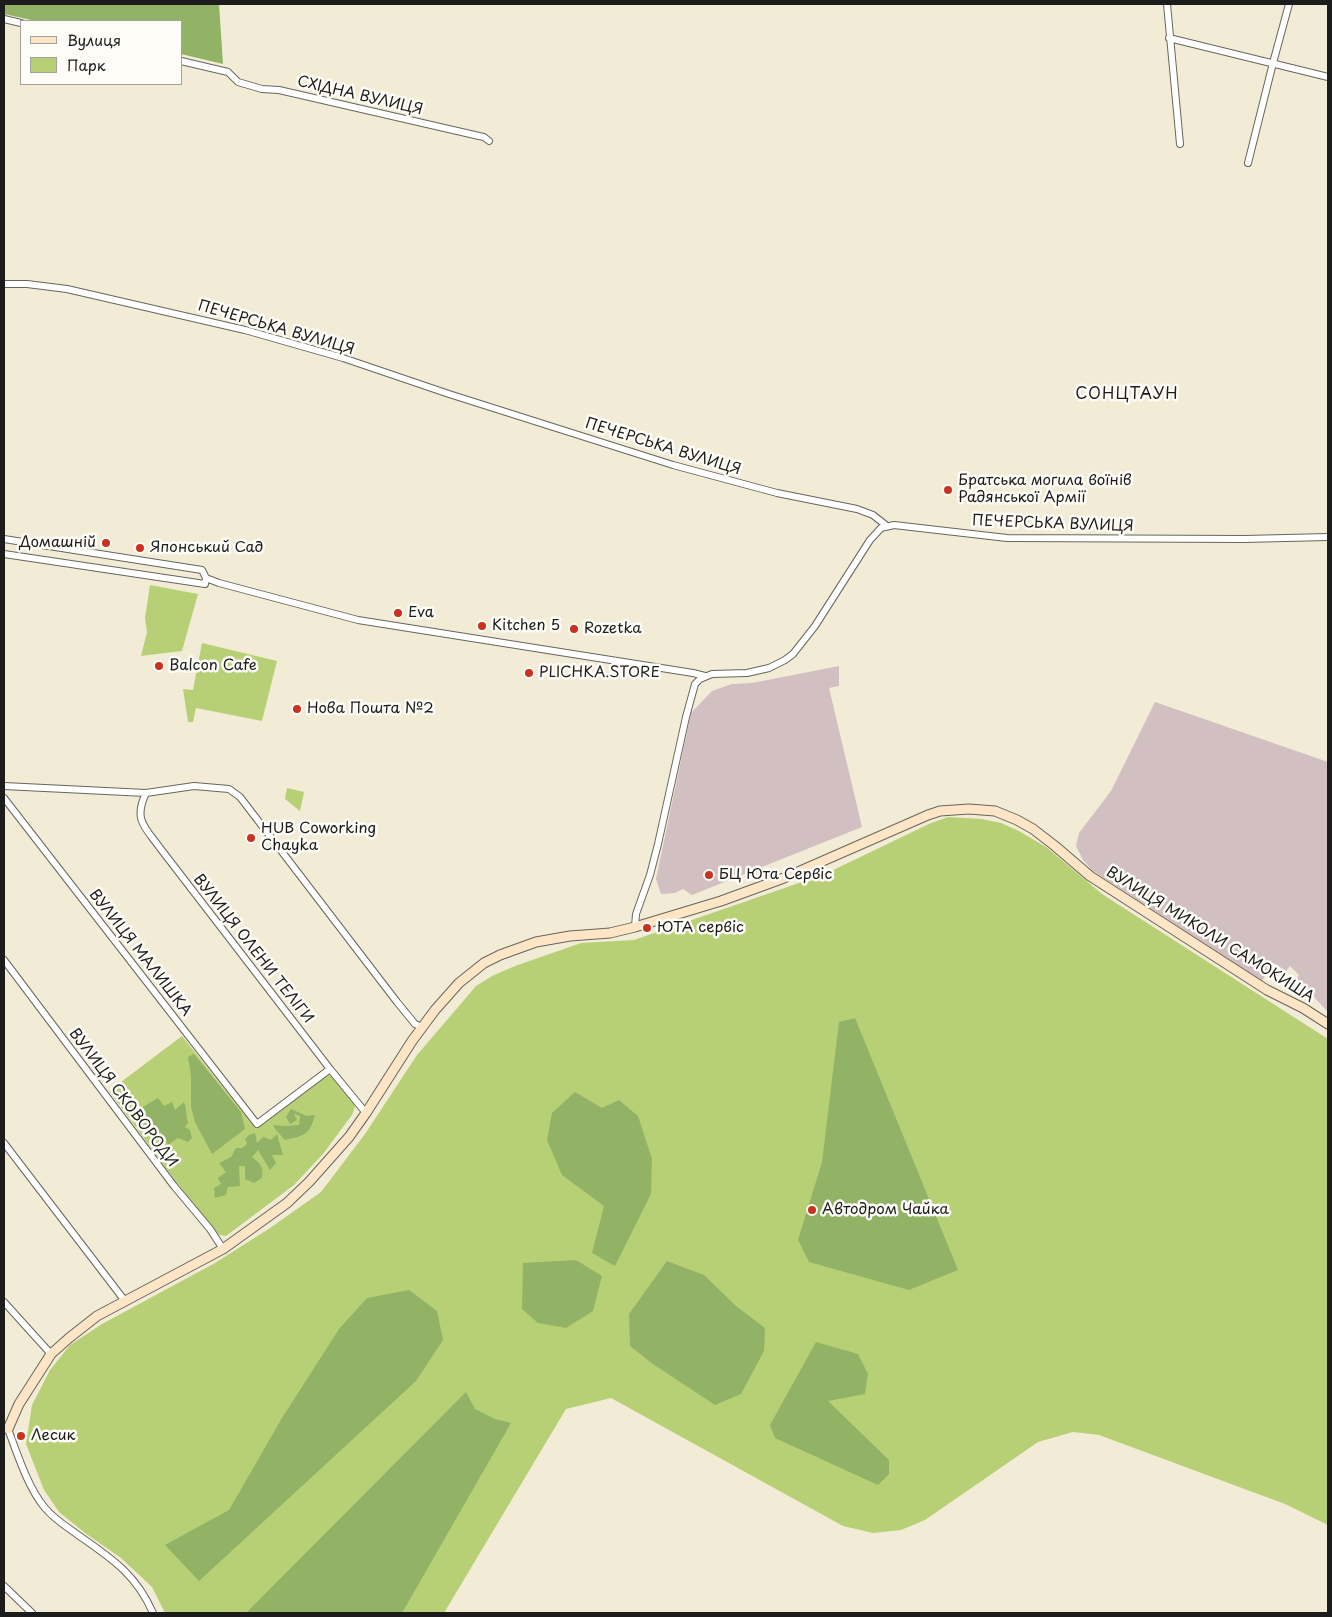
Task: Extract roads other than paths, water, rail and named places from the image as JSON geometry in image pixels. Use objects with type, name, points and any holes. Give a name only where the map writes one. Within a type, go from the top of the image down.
[{"type":"street","points":[[1166,4],[1180,144]]},
{"type":"street","points":[[1248,164],[1289,4]]},
{"type":"street","points":[[4,19],[20,23]]},
{"type":"street","points":[[1169,38],[1328,77]]},
{"type":"street","name":"СХІДНА ВУЛИЦЯ","points":[[182,61],[228,72],[238,82],[262,89],[279,90],[331,101],[484,137],[489,141]]},
{"type":"street","name":"ПЕЧЕРСЬКА ВУЛИЦЯ","points":[[4,284],[27,284],[67,289],[245,330],[343,358],[423,386],[673,465],[778,493],[857,509],[873,515],[888,526],[894,525],[1007,538],[1244,539],[1328,536]]},
{"type":"street","points":[[635,927],[636,914],[650,875],[658,844],[695,684],[705,676],[712,674],[759,671],[778,664],[793,654],[815,626],[870,540],[881,528],[888,526]]},
{"type":"street","points":[[4,539],[202,570],[206,578],[205,584],[4,554]]},
{"type":"street","points":[[206,578],[218,583],[358,620],[693,672],[705,676]]},
{"type":"street","points":[[4,786],[146,793],[194,786],[229,789],[240,797],[414,1024],[422,1027]]},
{"type":"street","name":"ВУЛИЦЯ ОЛЕНИ ТЕЛІГИ","points":[[146,793],[139,811],[144,825],[330,1069],[366,1113]]},
{"type":"street","name":"ВУЛИЦЯ МАЛИШКА","points":[[4,798],[257,1124],[330,1069]]},
{"type":"street","name":"ВУЛИЦЯ МИКОЛИ САМОКИША","points":[[6,1424],[51,1354],[97,1316],[223,1249],[287,1203],[328,1161],[366,1113],[422,1027],[459,982],[484,963],[536,942],[635,927],[754,890],[928,815],[954,809],[986,810],[1005,814],[1033,829],[1090,876],[1267,990],[1303,1008],[1328,1024]]},
{"type":"street","name":"ВУЛИЦЯ СКОВОРОДИ","points":[[4,960],[174,1186],[210,1229],[223,1249]]},
{"type":"street","points":[[4,1144],[125,1301]]},
{"type":"street","points":[[4,1302],[51,1354]]},
{"type":"street","points":[[6,1424],[22,1466],[38,1498],[46,1509],[59,1522],[110,1558],[128,1574],[147,1599],[153,1613]]},
{"type":"street","points":[[4,1586],[32,1613]]},
{"type":"place","name":"Братська могила воїнів Радянської Армії","points":[[948,490]]},
{"type":"place","name":"Домашній","points":[[106,543]]},
{"type":"place","name":"Японський Сад","points":[[140,548]]},
{"type":"place","name":"Eva","points":[[398,613]]},
{"type":"place","name":"Kitchen 5","points":[[482,626]]},
{"type":"place","name":"Rozetka","points":[[574,629]]},
{"type":"place","name":"Balcon Cafe","points":[[159,666]]},
{"type":"place","name":"PLICHKA.STORE","points":[[529,673]]},
{"type":"place","name":"Нова Пошта №2","points":[[297,709]]},
{"type":"place","name":"HUB Coworking Chayka","points":[[251,838]]},
{"type":"place","name":"БЦ Юта Сервіс","points":[[709,875]]},
{"type":"place","name":"ЮТА сервіс","points":[[647,928]]},
{"type":"place","name":"Автодром Чайка","points":[[812,1210]]},
{"type":"place","name":"Лесик","points":[[21,1436]]},
{"type":"district","name":"СОНЦТАУН","points":[[1127,395]]}]
